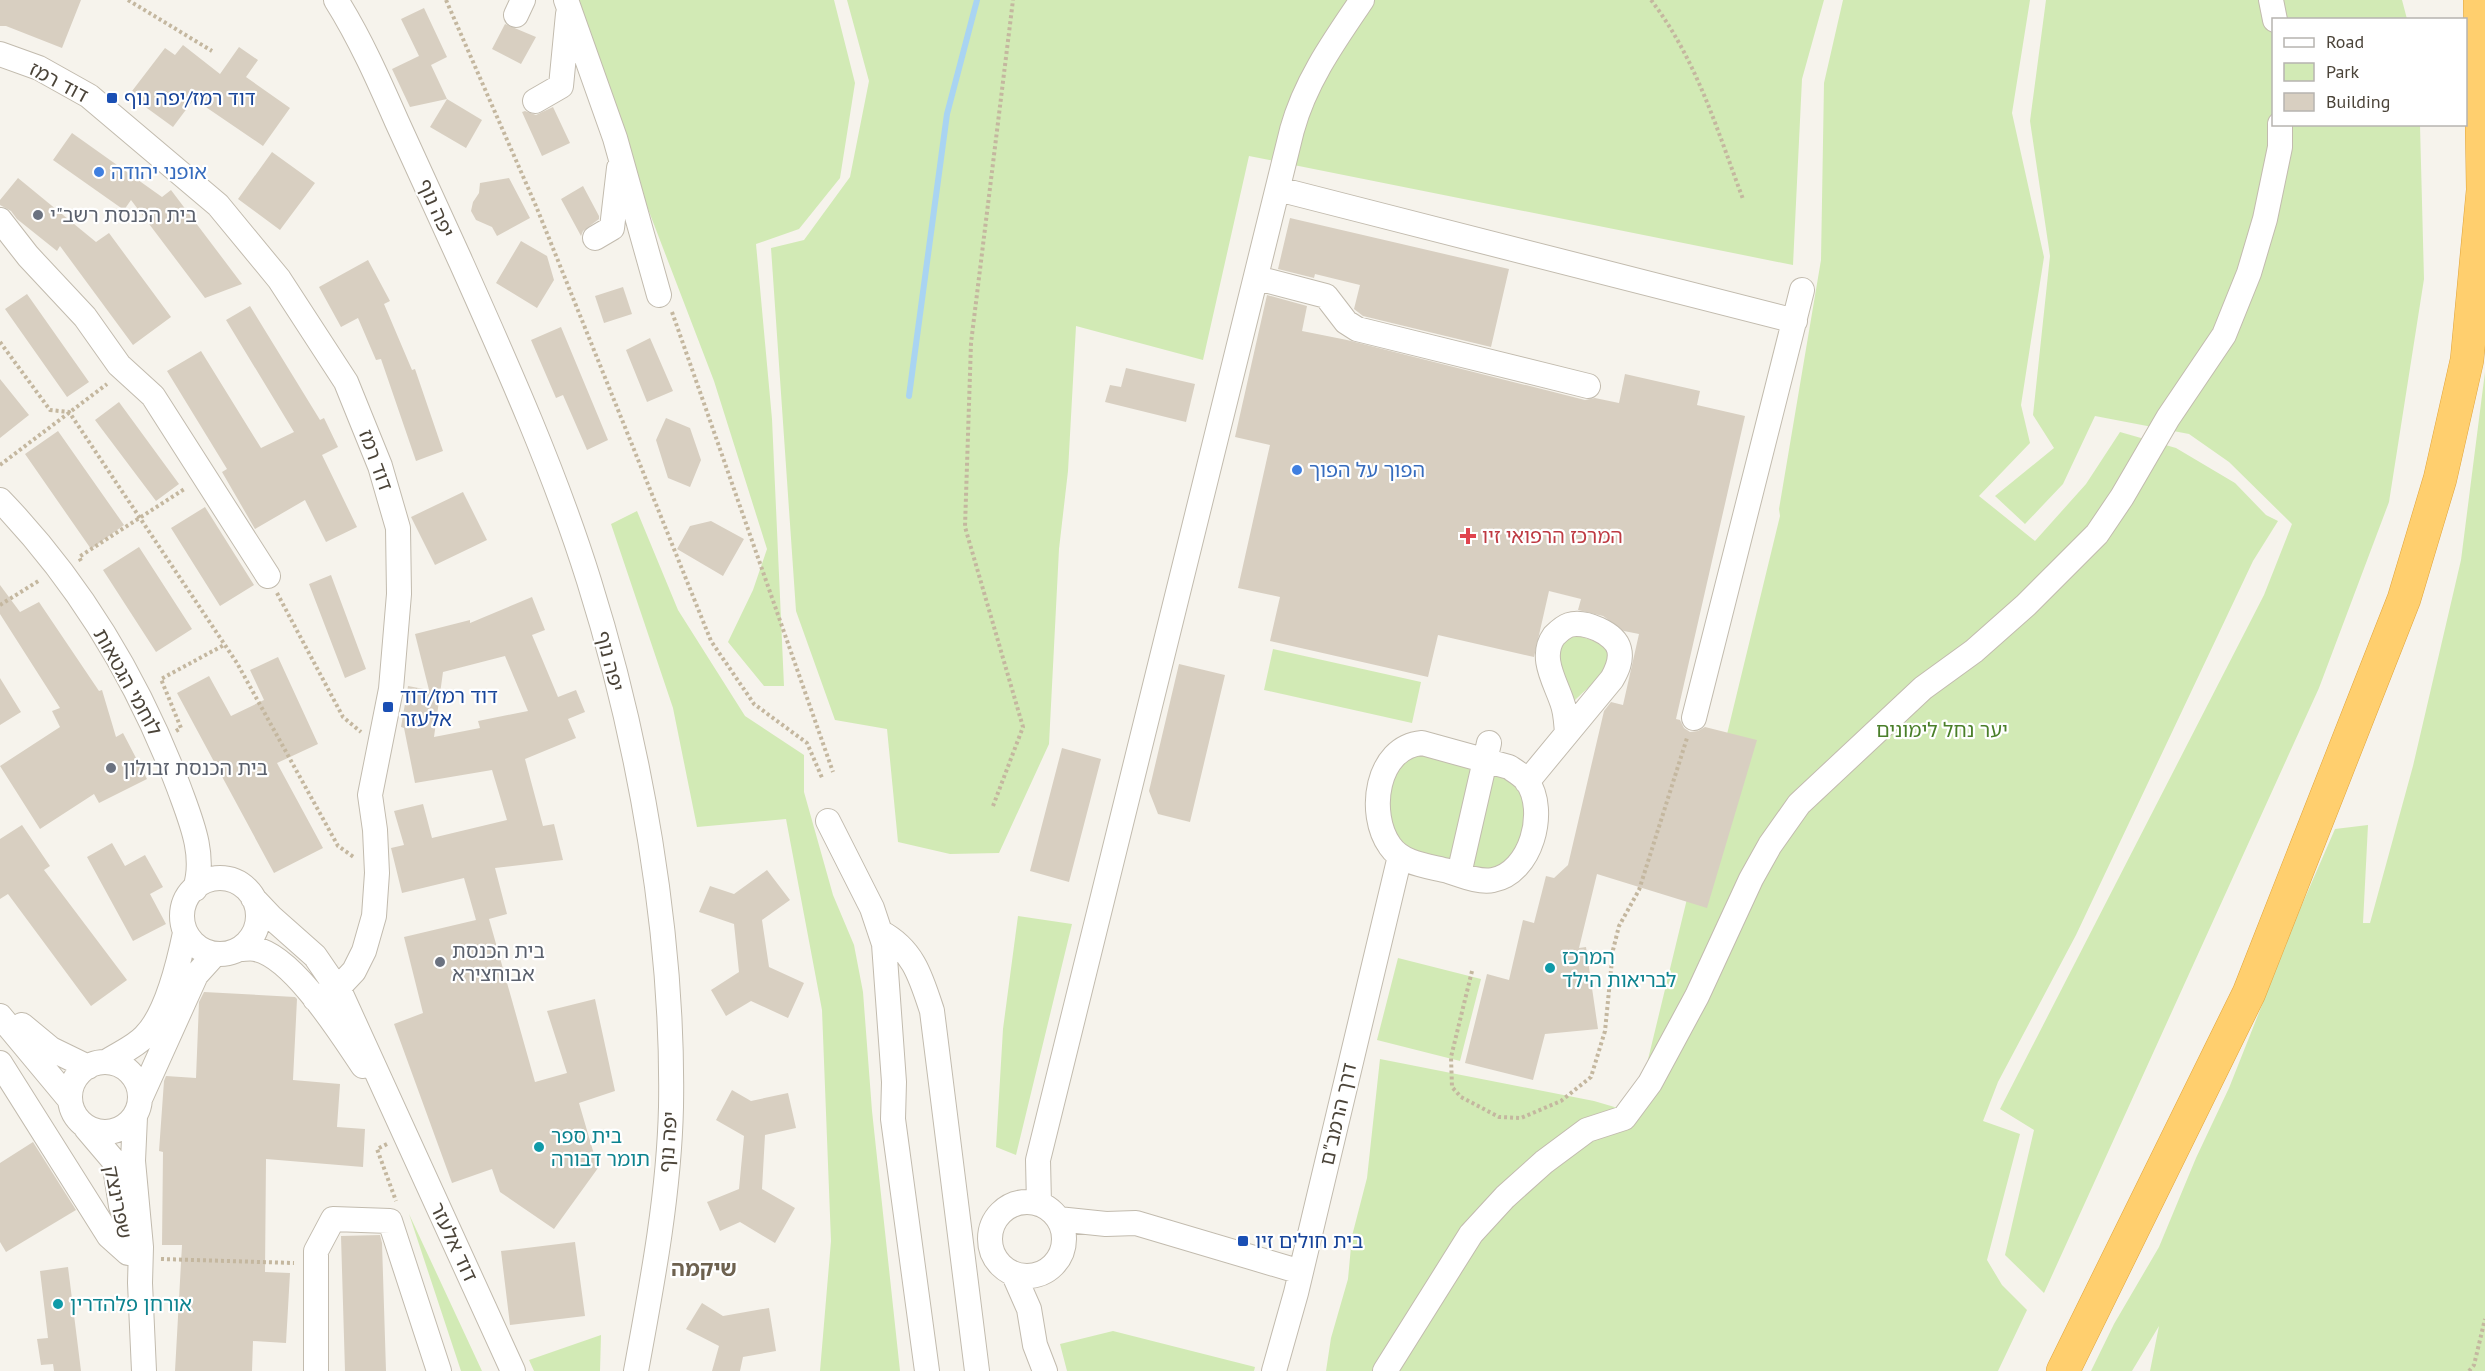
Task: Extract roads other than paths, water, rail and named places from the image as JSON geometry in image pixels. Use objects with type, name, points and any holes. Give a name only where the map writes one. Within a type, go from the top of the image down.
[{"type":"highway","points":[[2063,1371],[2249,993],[2404,599],[2440,479],[2467,360],[2482,190],[2480,0]]},
{"type":"street","name":"יפה נוף","points":[[336,0],[384,93],[482,309],[549,470],[589,580],[634,759],[663,938],[671,1107],[665,1185],[651,1288],[636,1371]]},
{"type":"street","points":[[1039,1204],[1038,1160],[1298,108],[1324,56],[1362,0]]},
{"type":"street","points":[[2271,0],[2274,18]]},
{"type":"street","points":[[535,101],[561,86],[567,3]]},
{"type":"street","points":[[567,3],[621,156],[658,295]]},
{"type":"street","name":"דוד רמז","points":[[0,54],[39,68],[89,96],[218,205],[279,279],[346,382],[380,466],[398,528],[398,606],[390,689],[370,795],[375,830],[377,873],[374,916],[364,951],[354,971],[338,988],[315,999]]},
{"type":"street","points":[[1385,1371],[1471,1234],[1505,1197],[1544,1162],[1587,1130],[1624,1118],[1650,1083],[1697,996],[1751,879],[1770,845],[1798,804],[1923,688],[1974,651],[2026,605],[2097,534],[2122,497],[2168,418],[2224,335],[2249,273],[2265,219],[2280,147],[2280,126]]},
{"type":"street","points":[[595,238],[612,228],[621,156]]},
{"type":"street","points":[[1278,189],[1795,321]]},
{"type":"street","points":[[0,220],[28,256],[85,317],[126,371],[153,396],[268,576]]},
{"type":"street","points":[[1257,278],[1326,296],[1346,322],[1357,329],[1588,386]]},
{"type":"street","points":[[1694,718],[1802,290]]},
{"type":"street","name":"לוחמי הגטאות","points":[[0,500],[59,569],[120,662],[144,704],[194,830],[199,875],[195,889]]},
{"type":"street","points":[[1527,782],[1567,733]]},
{"type":"street","points":[[1422,743],[1487,752],[1520,774],[1527,782],[1533,794],[1536,821],[1534,834],[1515,868],[1493,880],[1459,874],[1400,856],[1390,847],[1377,812],[1378,794],[1383,775],[1400,750],[1411,744],[1422,743]]},
{"type":"street","points":[[1459,874],[1487,752]]},
{"type":"street","points":[[828,821],[872,908],[884,944],[894,1082],[893,1119],[927,1371]]},
{"type":"street","name":"דרך הרמב\"ם","points":[[1274,1371],[1298,1282],[1400,856]]},
{"type":"street","points":[[215,878],[229,879],[245,887],[254,898],[258,910],[257,928],[241,949],[228,954],[204,951],[193,944],[186,933],[182,920],[183,907],[189,894],[202,882],[215,878]]},
{"type":"street","name":"דוד אלעזר","points":[[254,898],[271,917],[315,956],[338,988],[513,1371]]},
{"type":"street","points":[[880,932],[896,940],[918,970],[932,1011],[977,1371]]},
{"type":"street","points":[[186,933],[171,986],[155,1023],[145,1037],[75,1078],[70,1089],[72,1111],[86,1128],[108,1133],[118,1130],[137,1108],[196,975],[215,954]]},
{"type":"street","name":"דוד אלעזר","points":[[241,949],[255,949],[279,962],[315,999],[394,1113]]},
{"type":"street","points":[[0,1007],[51,1049],[97,1064],[118,1065],[128,1071],[136,1081],[137,1108]]},
{"type":"street","points":[[0,1016],[70,1100]]},
{"type":"street","points":[[0,1063],[109,1236],[134,1256]]},
{"type":"street","name":"שפרינצק","points":[[134,1256],[133,1161],[137,1108]]},
{"type":"street","name":"שפרינצק","points":[[86,1128],[114,1161],[140,1283],[144,1371]]},
{"type":"street","points":[[1013,1204],[1021,1202],[1039,1204],[1050,1210],[1058,1219],[1063,1228],[1063,1248],[1053,1266],[1024,1275],[1003,1268],[994,1258],[990,1246],[989,1233],[998,1216],[1013,1204],[1038,1160]]},
{"type":"street","points":[[316,1371],[316,1251],[333,1219],[390,1221],[439,1371]]},
{"type":"street","points":[[1058,1219],[1106,1224],[1136,1223],[1298,1282]]},
{"type":"street","points":[[1063,1248],[1106,1224]]},
{"type":"street","points":[[1024,1275],[1035,1345],[1045,1371]]},
{"type":"waterway","points":[[909,396],[947,114],[977,0]]},
{"type":"place","name":"דוד רמז/יפה נוף","points":[[112,98]]},
{"type":"place","name":"אופני יהודה","points":[[99,172]]},
{"type":"place","name":"בית הכנסת רשב\"י","points":[[38,215]]},
{"type":"place","name":"הפוך על הפוך","points":[[1297,470]]},
{"type":"place","name":"המרכז הרפואי זיו","points":[[1468,536]]},
{"type":"place","name":"דוד רמז/דוד אלעזר","points":[[388,707]]},
{"type":"place","name":"בית הכנסת זבולון","points":[[111,768]]},
{"type":"place","name":"בית הכנסת אבוחצירא","points":[[440,962]]},
{"type":"place","name":"המרכז לבריאות הילד","points":[[1550,968]]},
{"type":"place","name":"בית ספר תומר דבורה","points":[[539,1147]]},
{"type":"place","name":"בית חולים זיו","points":[[1243,1241]]},
{"type":"place","name":"אורחן פלהדרין","points":[[58,1304]]},
{"type":"district","name":"שיקמה","points":[[704,1268]]},
{"type":"park label","name":"יער נחל לימונים","points":[[1942,730]]}]
